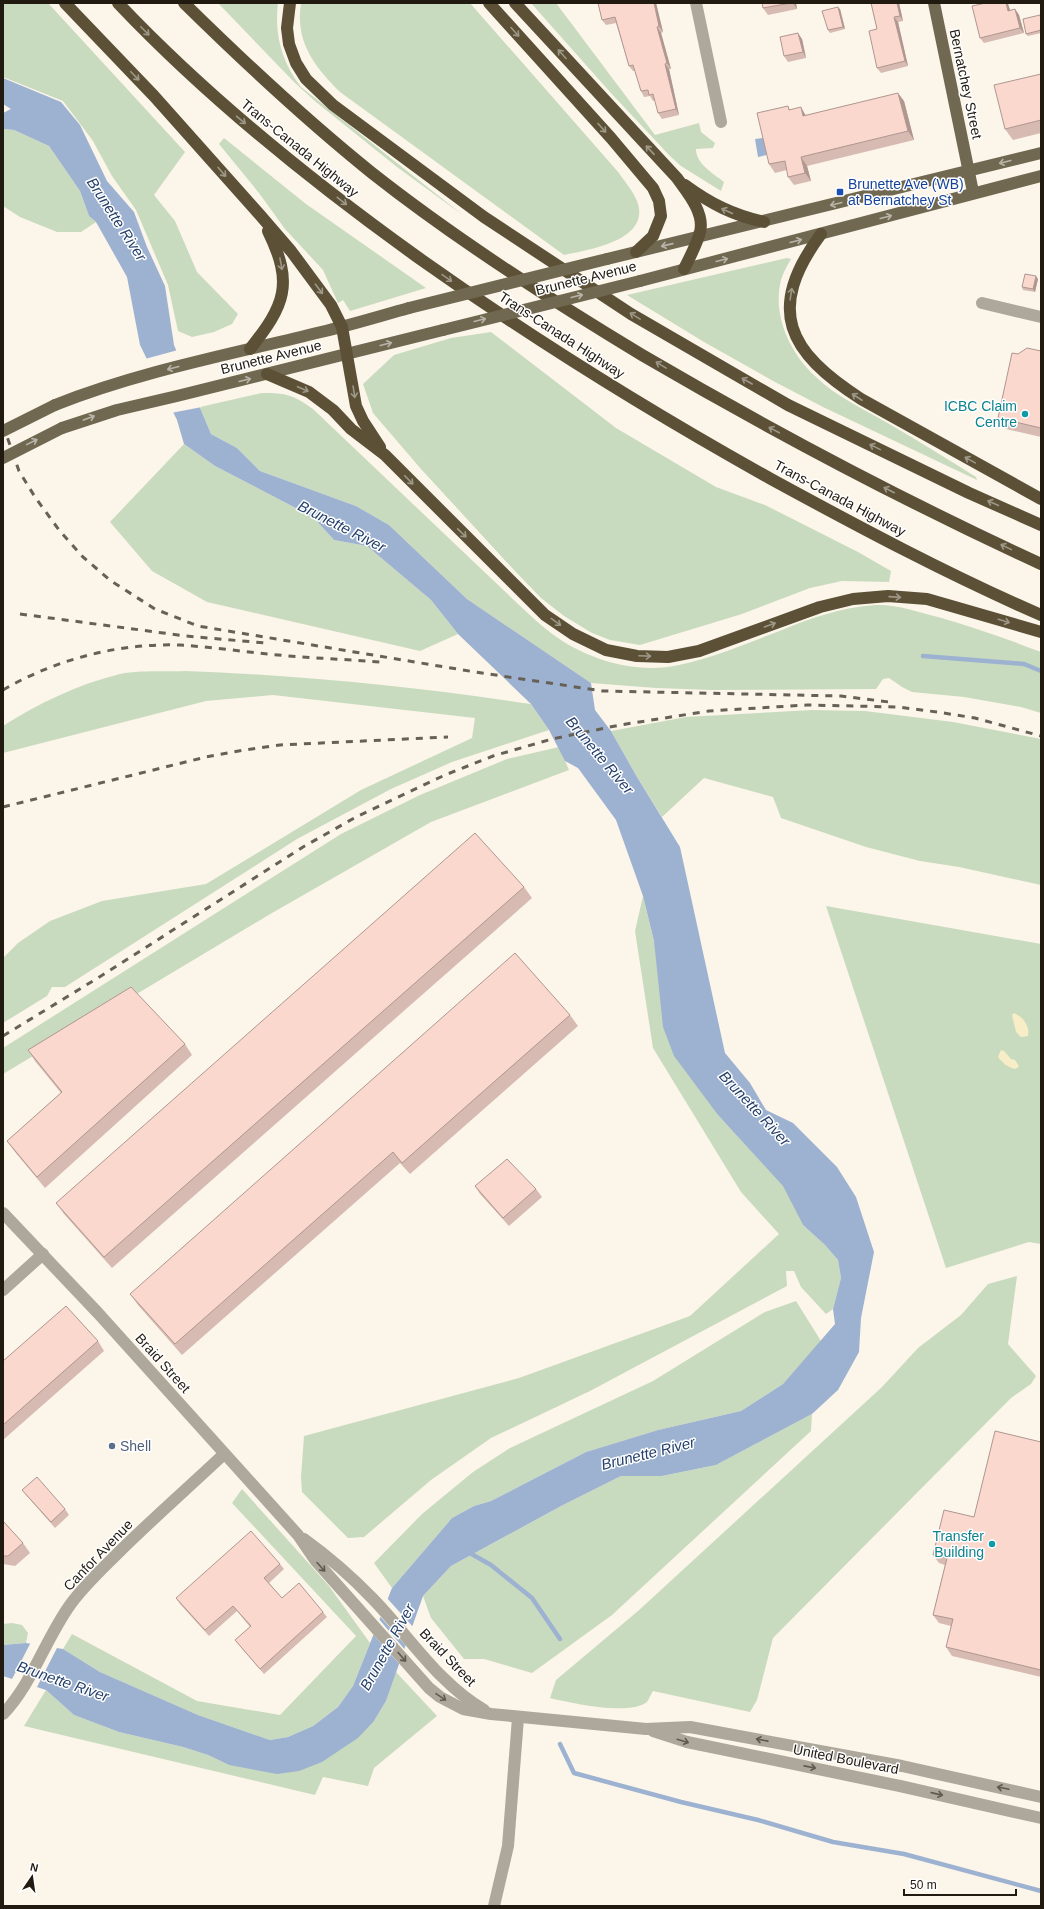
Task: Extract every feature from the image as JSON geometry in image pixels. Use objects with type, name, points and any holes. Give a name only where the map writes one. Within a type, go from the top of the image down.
[{"type":"highway","points":[[65,3],[154,96],[260,215],[291,251],[331,305],[342,327],[348,353],[356,406],[363,421],[385,455]]},
{"type":"highway","name":"Trans-Canada Highway","points":[[118,3],[181,67],[289,161],[357,213],[451,281],[540,341],[649,409],[809,499],[898,546],[1041,614]]},
{"type":"highway","name":"Trans-Canada Highway","points":[[184,3],[239,58],[373,173],[444,226],[505,268],[586,321],[764,425],[890,491],[1041,564]]},
{"type":"highway","points":[[290,3],[287,28],[289,44],[296,63],[306,79],[333,105],[484,217],[631,314],[788,404],[1041,525]]},
{"type":"highway","points":[[489,3],[611,138],[653,188],[659,201],[662,216],[653,236],[636,252]]},
{"type":"highway","points":[[515,3],[677,178],[687,192],[700,217],[700,231],[684,269]]},
{"type":"highway","points":[[677,178],[706,200],[721,208],[743,218],[764,222]]},
{"type":"highway","points":[[250,349],[278,311],[283,292],[280,257],[260,215]]},
{"type":"highway","points":[[821,234],[800,267],[790,296],[790,312],[793,328],[807,355],[818,368],[839,385],[861,399],[1041,499]]},
{"type":"highway","points":[[267,374],[309,392],[333,410],[351,429],[385,455],[545,615],[573,634],[606,650],[637,656],[668,657],[699,651],[820,607],[853,598],[888,596],[927,599],[1041,632]]},
{"type":"main road","name":"Bernatchey Street","points":[[934,3],[973,192]]},
{"type":"main road","name":"Brunette Avenue","points":[[3,431],[55,405],[106,387],[211,358],[342,327],[409,308],[1041,153]]},
{"type":"main road","name":"Brunette Avenue","points":[[3,458],[62,428],[117,410],[640,281],[821,234],[973,192],[1041,176]]},
{"type":"street","points":[[696,3],[721,122]]},
{"type":"street","points":[[982,303],[1041,317]]},
{"type":"street","name":"Braid Street","points":[[3,1213],[98,1313],[298,1535],[315,1560],[429,1688],[446,1700],[463,1709],[518,1718]]},
{"type":"street","points":[[3,1290],[43,1254]]},
{"type":"street","name":"Canfor Avenue","points":[[3,1714],[10,1707],[24,1686],[49,1638],[69,1606],[83,1588],[224,1454]]},
{"type":"street","name":"Braid Street","points":[[298,1535],[323,1553],[373,1599],[453,1688],[492,1714]]},
{"type":"street","points":[[494,1906],[508,1846],[518,1718]]},
{"type":"street","name":"United Boulevard","points":[[518,1718],[646,1729],[690,1727],[902,1766],[1041,1797]]},
{"type":"street","name":"United Boulevard","points":[[646,1729],[687,1742],[900,1786],[1041,1818]]},
{"type":"green space","points":[[3,3],[48,3],[185,152],[154,195],[175,221],[197,272],[238,314],[232,324],[214,332],[192,337],[178,331],[168,285],[136,210],[112,176],[93,141],[63,101],[3,77]]},
{"type":"green space","points":[[218,3],[278,3],[277,26],[281,48],[284,58],[294,78],[301,87],[464,216],[397,167],[316,102],[294,82]]},
{"type":"green space","points":[[301,3],[470,3],[619,173],[637,201],[639,214],[635,225],[627,234],[616,241],[588,250],[564,255],[340,92],[322,73],[308,52],[301,30]]},
{"type":"green space","points":[[531,3],[556,3],[655,135],[699,123],[701,132],[715,143],[713,148],[696,149],[697,154],[702,164],[724,182],[721,191],[681,166],[670,156],[610,92]]},
{"type":"green space","points":[[3,129],[14,130],[49,146],[80,191],[89,216],[96,222],[81,232],[57,232],[20,217],[3,206]]},
{"type":"green space","points":[[224,138],[306,204],[426,288],[350,311],[343,300],[338,303],[323,270],[285,229],[259,193],[219,144]]},
{"type":"green space","points":[[787,258],[791,259],[782,277],[779,293],[781,320],[791,345],[806,367],[823,384],[842,397],[944,457],[976,477],[977,480],[823,407],[775,382],[704,342],[627,295]]},
{"type":"green space","points":[[491,332],[616,428],[716,487],[765,505],[858,552],[891,571],[889,582],[842,581],[810,588],[742,614],[640,645],[610,640],[592,633],[564,616],[541,598],[421,469],[373,413],[363,384],[394,355],[451,338]]},
{"type":"green space","points":[[262,393],[284,394],[295,398],[313,409],[538,622],[564,642],[595,657],[629,666],[663,668],[717,655],[825,614],[863,606],[884,605],[907,609],[951,621],[990,633],[1041,652],[1041,713],[1021,707],[964,697],[912,692],[889,678],[883,679],[876,689],[712,690],[656,688],[591,683],[467,599],[389,525],[356,506],[260,471],[237,448],[211,434],[200,407]]},
{"type":"green space","points":[[184,444],[215,466],[313,517],[334,540],[367,546],[431,600],[458,634],[420,651],[207,602],[152,571],[110,522]]},
{"type":"green space","points":[[185,671],[272,675],[358,683],[445,692],[531,704],[549,730],[452,762],[391,789],[297,839],[65,987],[52,987],[47,996],[3,1023],[3,958],[18,943],[50,921],[102,901],[206,884],[361,790],[472,738],[475,718],[273,695],[206,701],[3,753],[3,726],[60,695],[89,683],[120,674]]},
{"type":"green space","points":[[812,710],[865,711],[953,722],[1041,739],[1041,885],[959,867],[920,861],[866,847],[781,818],[773,797],[704,778],[662,817],[611,731],[686,717]]},
{"type":"green space","points":[[559,747],[569,770],[431,822],[272,913],[3,1074],[3,1048],[341,834],[420,795],[507,759]]},
{"type":"green space","points":[[643,896],[654,941],[718,1115],[784,1186],[803,1225],[825,1245],[838,1260],[841,1278],[833,1309],[826,1314],[801,1287],[794,1271],[786,1271],[787,1286],[590,1391],[491,1438],[431,1480],[364,1537],[348,1538],[302,1492],[301,1477],[304,1436],[519,1378],[690,1316],[779,1234],[741,1192],[653,1048],[635,931]]},
{"type":"green space","points":[[826,906],[1041,944],[1041,1244],[1029,1242],[946,1268]]},
{"type":"green space","points":[[1017,1276],[1008,1344],[1036,1376],[1031,1384],[1011,1398],[773,1638],[757,1700],[750,1712],[653,1691],[647,1702],[639,1706],[627,1708],[600,1707],[571,1703],[550,1698],[556,1680],[638,1611],[882,1387],[918,1348],[961,1315],[988,1284]]},
{"type":"green space","points":[[796,1301],[821,1341],[783,1384],[741,1411],[658,1430],[586,1452],[491,1501],[474,1506],[452,1518],[392,1588],[374,1563],[422,1514],[473,1472],[510,1448],[653,1381],[765,1312]]},
{"type":"green space","points":[[812,1414],[811,1431],[612,1615],[532,1673],[484,1659],[464,1659],[431,1618],[423,1596],[451,1566],[563,1505],[621,1476],[662,1476],[716,1465]]},
{"type":"green space","points":[[242,1489],[329,1586],[370,1643],[353,1686],[338,1707],[313,1726],[288,1737],[270,1740],[198,1715],[100,1672],[63,1649],[72,1634],[197,1701],[280,1715],[356,1636],[232,1503]]},
{"type":"green space","points":[[12,1623],[22,1625],[28,1633],[26,1643],[3,1645],[3,1624]]},
{"type":"green space","points":[[396,1672],[437,1716],[374,1768],[368,1786],[323,1777],[315,1795],[24,1726],[46,1690],[74,1715],[119,1732],[183,1747],[208,1755],[229,1765],[374,1721],[386,1701]]},
{"type":"sand","points":[[1014,1013],[1027,1025],[1028,1036],[1021,1037],[1016,1032],[1012,1015]]},
{"type":"sand","points":[[1001,1050],[1004,1051],[1011,1059],[1015,1060],[1019,1066],[1016,1069],[1006,1065],[998,1057]]},
{"type":"water","name":"Brunette River","points":[[3,78],[61,102],[80,125],[107,181],[134,212],[147,247],[165,286],[174,345],[211,434],[237,448],[260,471],[356,506],[389,525],[467,599],[591,683],[595,710],[611,731],[680,847],[725,1053],[750,1083],[766,1110],[793,1123],[837,1167],[856,1197],[874,1252],[861,1318],[859,1352],[838,1390],[812,1414],[716,1465],[662,1476],[621,1476],[563,1505],[451,1566],[423,1596],[386,1701],[374,1721],[358,1738],[322,1762],[299,1771],[277,1774],[229,1765],[208,1755],[183,1747],[119,1732],[74,1715],[46,1690],[3,1676],[3,1645],[26,1643],[63,1649],[100,1672],[198,1715],[270,1740],[288,1737],[313,1726],[338,1707],[353,1686],[392,1588],[452,1518],[474,1506],[491,1501],[586,1452],[658,1430],[741,1411],[783,1384],[835,1324],[833,1309],[841,1278],[838,1260],[825,1245],[803,1225],[783,1186],[718,1115],[674,1056],[663,1027],[654,941],[643,896],[616,820],[578,768],[565,761],[549,730],[531,704],[458,634],[431,600],[367,546],[334,540],[313,517],[215,466],[184,444],[177,420],[140,345],[127,277],[96,222],[89,216],[80,191],[49,146],[14,130],[3,129],[3,113],[11,109],[3,104]]},
{"type":"water","points":[[763,138],[767,155],[758,157],[755,139]]},
{"type":"pier","points":[[178,350],[202,407],[171,413],[145,359]]},
{"type":"pier","points":[[386,1597],[414,1628],[407,1647],[379,1615]]},
{"type":"pier","points":[[378,1618],[406,1651],[401,1666],[372,1633]]},
{"type":"pier","points":[[31,1642],[58,1646],[36,1689],[11,1681]]},
{"type":"building","points":[[598,3],[654,3],[659,26],[657,27],[667,63],[665,64],[676,109],[658,113],[653,94],[649,95],[648,90],[641,91],[633,65],[629,66],[615,17],[602,20]]},
{"type":"building","points":[[762,3],[791,3],[763,8]]},
{"type":"building","points":[[871,3],[897,3],[900,16],[894,17],[905,61],[877,68],[869,31],[877,29]]},
{"type":"building","points":[[986,3],[1006,3],[1008,11],[1015,9],[1020,28],[980,38],[972,6]]},
{"type":"building","points":[[838,7],[843,27],[828,30],[822,11]]},
{"type":"building","points":[[1040,15],[1041,30],[1026,34],[1023,19]]},
{"type":"building","points":[[798,33],[803,52],[784,56],[780,37]]},
{"type":"building","points":[[1041,74],[1041,120],[1005,129],[994,85]]},
{"type":"building","points":[[898,93],[908,131],[801,157],[805,173],[788,177],[785,161],[769,164],[757,113],[788,106],[789,110],[801,107],[803,116]]},
{"type":"building","points":[[1025,274],[1036,276],[1033,289],[1022,287]]},
{"type":"building","name":"ICBC Claim Centre","points":[[1027,348],[1041,351],[1041,428],[998,418],[1012,353],[1018,354]]},
{"type":"building","points":[[475,833],[524,887],[104,1257],[56,1203]]},
{"type":"building","points":[[515,953],[570,1015],[402,1163],[393,1152],[175,1344],[130,1294]]},
{"type":"building","points":[[131,987],[185,1044],[37,1177],[7,1141],[62,1092],[28,1050]]},
{"type":"building","points":[[507,1159],[536,1189],[503,1218],[475,1186]]},
{"type":"building","points":[[66,1306],[98,1341],[3,1425],[3,1361]]},
{"type":"building","name":"Transfer Building","points":[[995,1431],[1041,1442],[1041,1670],[946,1647],[953,1619],[933,1615],[947,1558],[933,1555],[944,1510],[974,1517]]},
{"type":"building","points":[[37,1477],[65,1509],[51,1522],[22,1490]]},
{"type":"building","points":[[3,1521],[23,1543],[8,1556],[3,1556]]},
{"type":"building","points":[[251,1531],[280,1564],[264,1578],[282,1598],[299,1583],[323,1612],[260,1669],[235,1640],[251,1626],[233,1606],[205,1630],[176,1598]]},
{"type":"waterway","points":[[923,656],[1024,664],[1041,671]]},
{"type":"waterway","points":[[468,1552],[491,1565],[532,1598],[560,1639]]},
{"type":"waterway","points":[[560,1744],[574,1773],[681,1802],[758,1820],[833,1842],[904,1854],[1041,1891]]},
{"type":"railway","points":[[3,425],[19,471],[35,497],[59,530],[83,557],[111,581],[155,609],[198,626],[475,672],[603,691],[841,696],[889,702]]},
{"type":"railway","points":[[20,614],[186,636],[265,643]]},
{"type":"railway","points":[[3,690],[44,670],[88,655],[111,650],[157,645],[180,645],[282,655],[380,662]]},
{"type":"railway","points":[[3,1036],[101,976],[303,847],[356,817],[445,775],[493,756],[552,739],[620,725],[709,711],[807,705],[898,707],[937,712],[975,718],[1041,736]]},
{"type":"railway","points":[[3,807],[206,757],[244,750],[280,745],[448,737]]},
{"type":"place","name":"Brunette Ave (WB) at Bernatchey St","points":[[840,192]]},
{"type":"place","name":"ICBC Claim Centre","points":[[1025,414]]},
{"type":"place","name":"Shell","points":[[112,1446]]},
{"type":"place","name":"Transfer Building","points":[[992,1544]]}]
